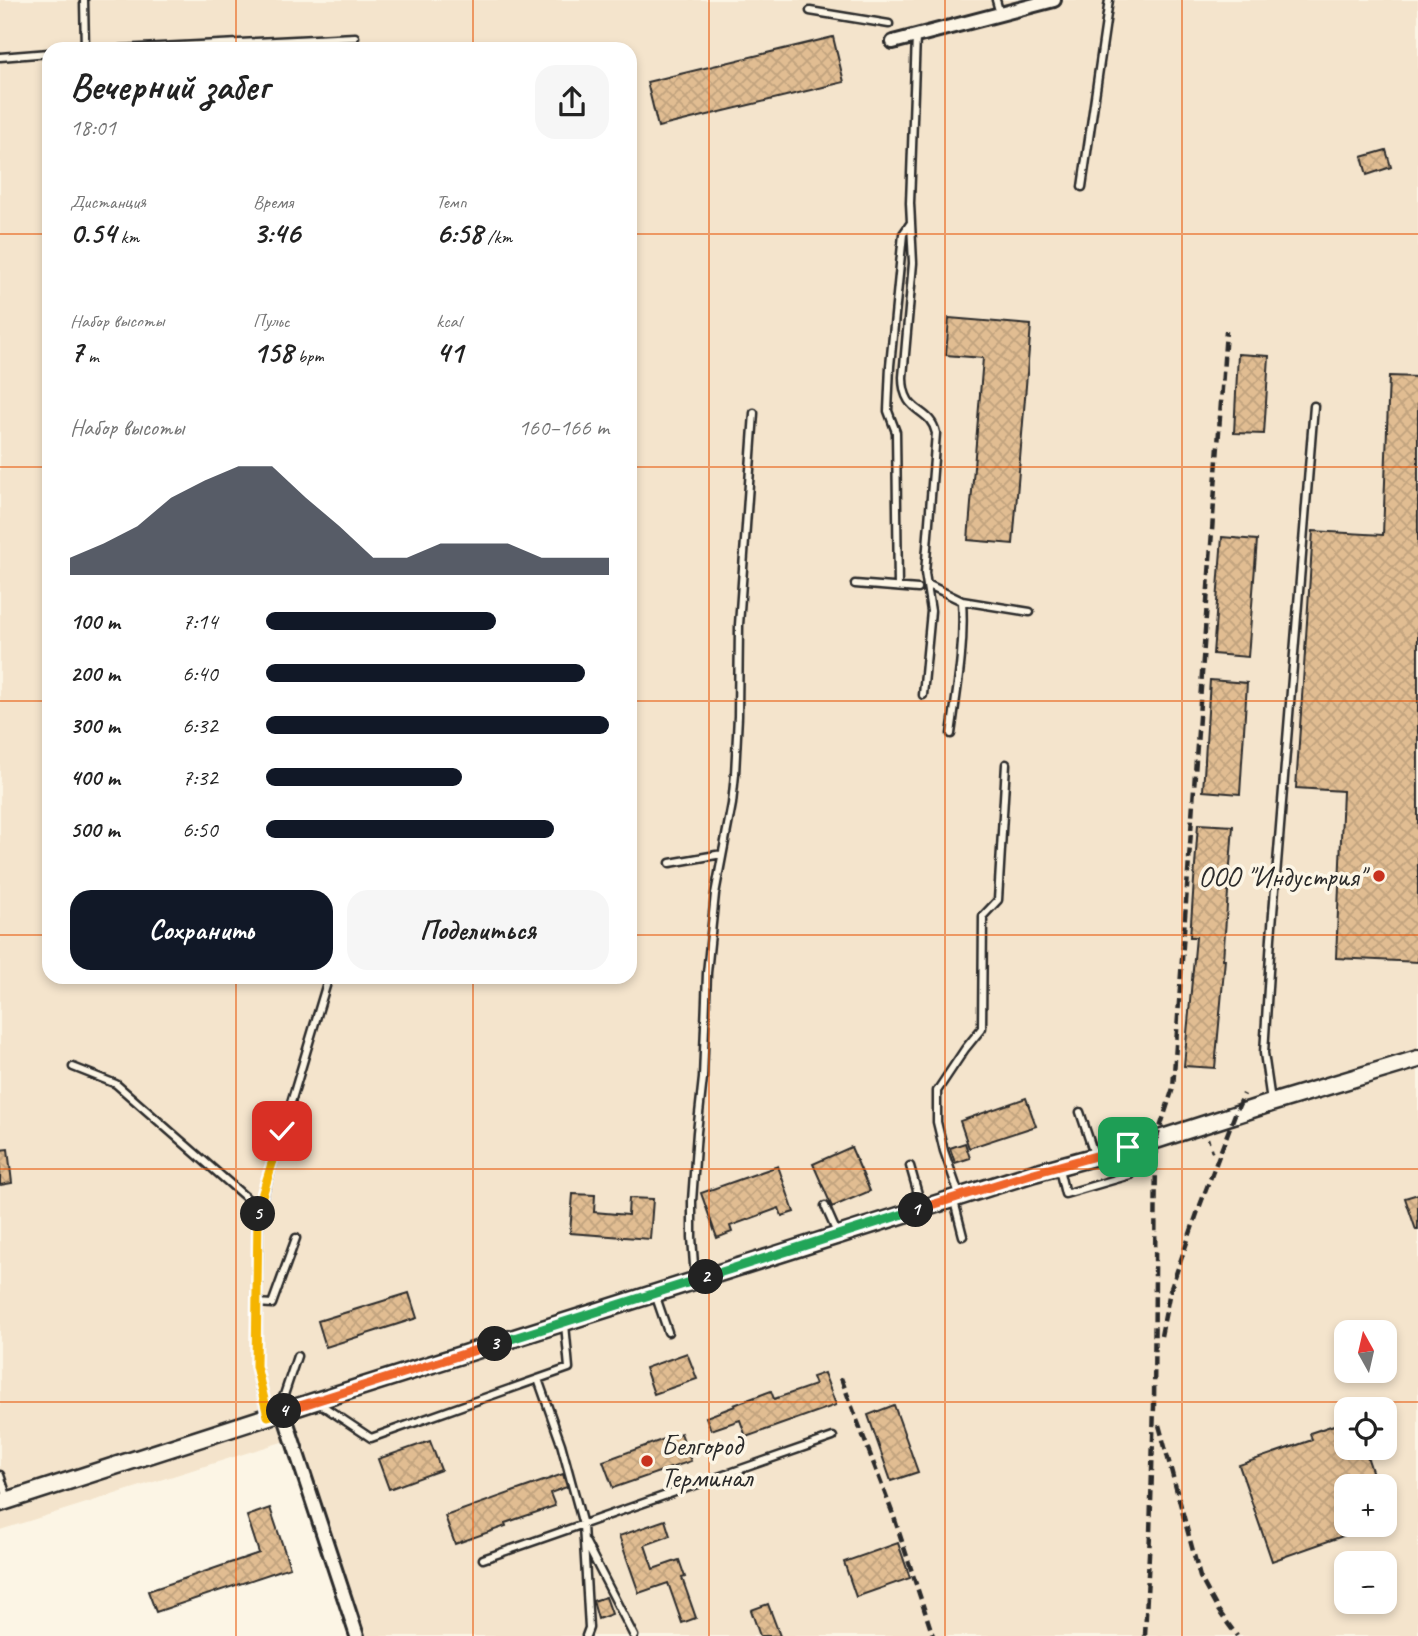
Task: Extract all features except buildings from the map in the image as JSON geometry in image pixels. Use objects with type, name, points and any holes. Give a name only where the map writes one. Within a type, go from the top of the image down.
[{"type":"street","points":[[893,42],[1054,0]]},
{"type":"street","points":[[4,1502],[957,1197],[1156,1140],[1418,1059]]},
{"type":"street","points":[[276,1414],[357,1636]]},
{"type":"lane","points":[[84,0],[85,42]]},
{"type":"lane","points":[[996,0],[1000,14]]},
{"type":"lane","points":[[1082,187],[1109,0]]},
{"type":"lane","points":[[810,11],[889,24]]},
{"type":"lane","points":[[916,36],[910,224],[913,263],[904,345],[903,387],[908,401],[931,420],[936,433],[925,573],[931,611],[923,695]]},
{"type":"lane","points":[[257,42],[355,37]]},
{"type":"lane","points":[[0,57],[42,54]]},
{"type":"lane","points":[[898,587],[896,432],[888,411],[903,234],[910,224]]},
{"type":"lane","points":[[1271,1103],[1264,1054],[1314,406]]},
{"type":"lane","points":[[695,1281],[692,1237],[693,1183],[703,1078],[710,931],[735,774],[739,625],[754,413]]},
{"type":"lane","points":[[855,584],[918,589]]},
{"type":"lane","points":[[927,584],[962,601],[1030,612]]},
{"type":"lane","points":[[951,734],[958,680],[962,601]]},
{"type":"lane","points":[[963,1236],[957,1197],[937,1122],[937,1091],[965,1048],[982,1028],[983,916],[998,900],[1006,764]]},
{"type":"lane","points":[[670,863],[722,854]]},
{"type":"lane","points":[[276,1414],[256,1366],[258,1209],[327,984]]},
{"type":"lane","points":[[73,1067],[116,1084],[258,1209]]},
{"type":"lane","points":[[1080,1112],[1095,1157]]},
{"type":"lane","points":[[1059,1167],[1065,1194],[1130,1175],[1128,1147]]},
{"type":"lane","points":[[910,1166],[922,1208]]},
{"type":"lane","points":[[825,1206],[837,1235]]},
{"type":"lane","points":[[257,1303],[272,1304],[296,1238]]},
{"type":"lane","points":[[655,1293],[668,1332]]},
{"type":"lane","points":[[316,1401],[371,1438],[569,1368],[564,1322]]},
{"type":"lane","points":[[276,1414],[297,1356]]},
{"type":"lane","points":[[538,1379],[561,1444],[583,1525],[589,1628],[586,1636]]},
{"type":"lane","points":[[483,1559],[833,1437]]},
{"type":"lane","points":[[0,1475],[4,1502]]},
{"type":"lane","points":[[585,1541],[634,1636]]},
{"type":"shaded area","points":[[0,0],[1418,0],[1418,1636],[348,1636],[285,1441],[0,1530]]},
{"type":"railway","points":[[1145,1636],[1154,1406],[1156,1140],[1173,1088],[1226,331]]},
{"type":"railway","points":[[1161,1336],[1170,1291],[1244,1094]]},
{"type":"railway","points":[[841,1378],[894,1517],[933,1636]]},
{"type":"railway","points":[[1159,1425],[1200,1577],[1218,1610],[1237,1636]]},
{"type":"place","name":"ООО \"Индустрия\"","points":[[1379,876]]},
{"type":"place","name":"Белгород Терминал","points":[[647,1461]]},
{"type":"route","points":[[282,1131],[258,1209],[256,1366],[268,1416],[1034,1173],[1128,1147]]}]
